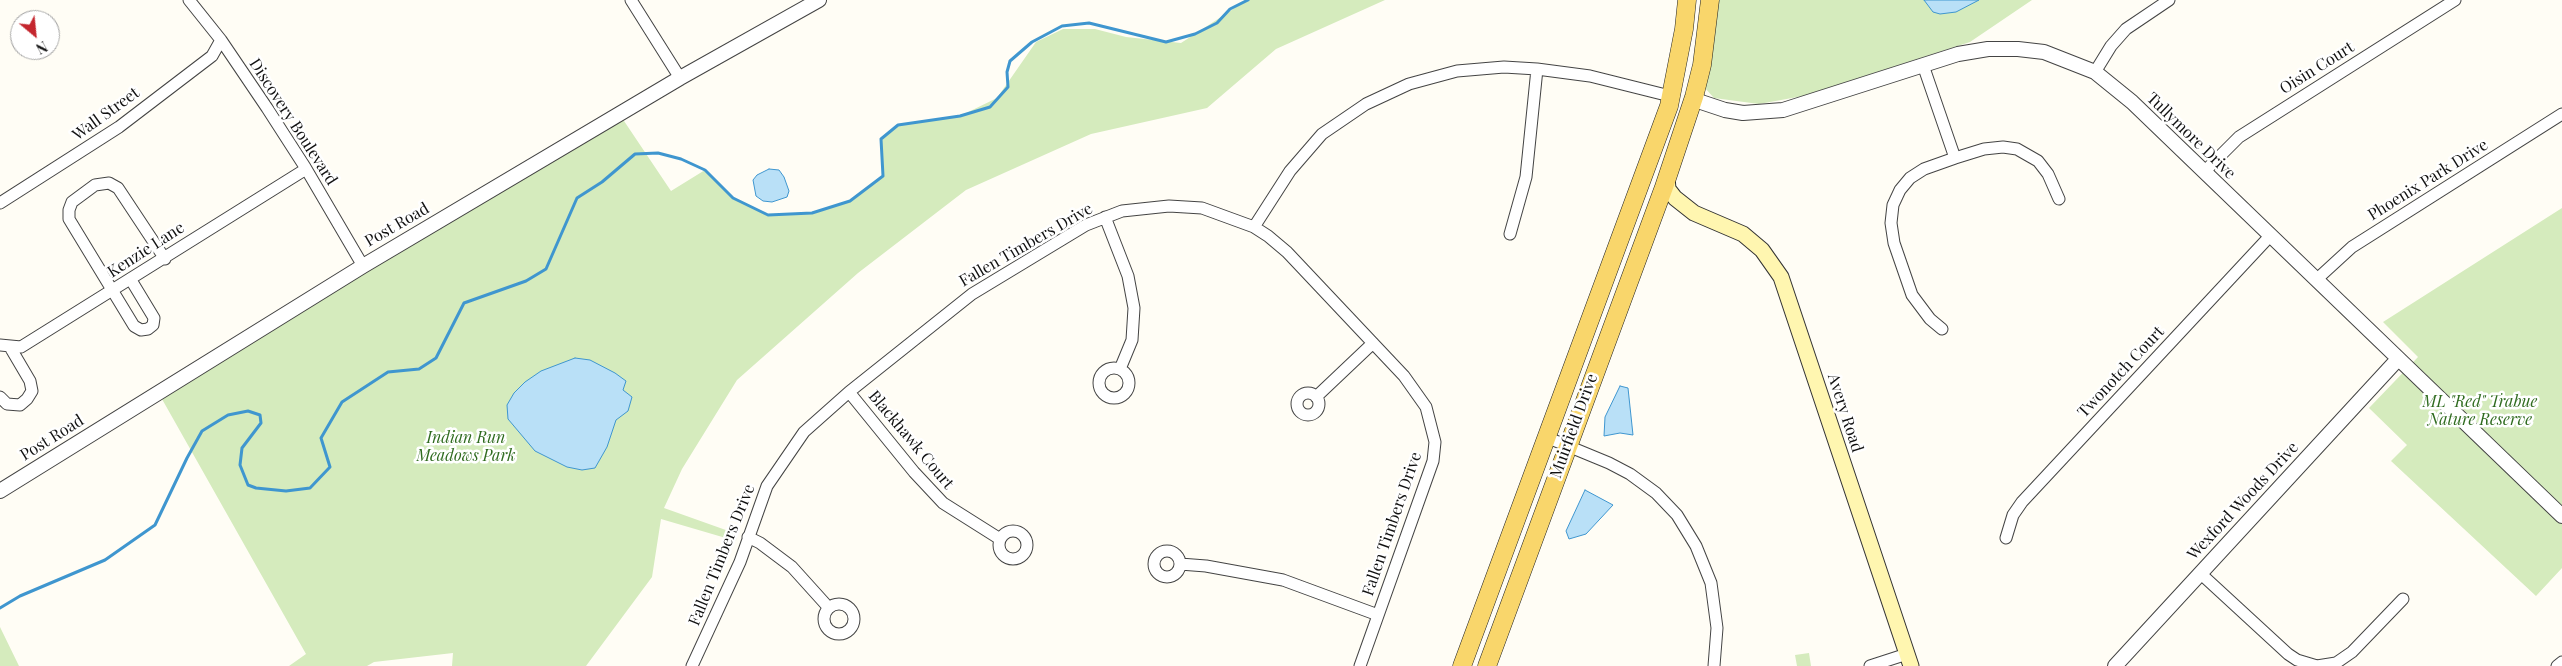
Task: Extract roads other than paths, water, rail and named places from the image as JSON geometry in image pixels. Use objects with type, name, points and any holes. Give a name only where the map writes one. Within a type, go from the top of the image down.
[{"type":"main road","name":"Muirfield Drive","points":[[1462,666],[1669,106],[1684,29],[1687,0]]},
{"type":"main road","points":[[1657,205],[1650,194],[1650,185],[1668,138],[1689,47],[1694,0]]},
{"type":"main road","points":[[1694,97],[1688,86],[1696,46],[1701,0]]},
{"type":"main road","name":"Muirfield Drive","points":[[1487,666],[1657,205],[1694,97],[1702,65],[1710,0]]},
{"type":"main road","name":"Avery Road","points":[[1665,182],[1670,193],[1694,213]]},
{"type":"main road","name":"Avery Road","points":[[1657,205],[1694,213],[1744,234],[1762,250],[1781,277],[1909,660]]},
{"type":"street","name":"Discovery Boulevard","points":[[189,0],[221,40],[306,169],[363,266]]},
{"type":"street","points":[[631,0],[680,78]]},
{"type":"street","name":"Post Road","points":[[0,491],[363,266],[680,78],[818,0]]},
{"type":"street","points":[[2095,72],[2111,46],[2126,29],[2169,0]]},
{"type":"street","name":"Oisin Court","points":[[2204,172],[2239,137],[2455,0]]},
{"type":"street","name":"Wall Street","points":[[0,203],[119,127],[212,56],[221,40]]},
{"type":"street","name":"Tullymore Drive","points":[[1694,97],[1701,102],[1725,110],[1743,113],[1783,110],[1922,65],[1966,52],[1988,49],[2018,49],[2044,52],[2095,72],[2132,102],[2562,516]]},
{"type":"street","points":[[1922,65],[1955,158]]},
{"type":"street","points":[[1254,227],[1303,154],[1322,134],[1366,104],[1408,84],[1458,71],[1504,68],[1537,69],[1590,76],[1670,96]]},
{"type":"street","points":[[1510,234],[1526,177],[1537,69]]},
{"type":"street","name":"Phoenix Park Drive","points":[[2316,280],[2352,247],[2562,114]]},
{"type":"street","points":[[1942,329],[1930,319],[1912,295],[1894,243],[1891,222],[1893,206],[1900,190],[1910,178],[1924,169],[1955,158],[1984,149],[2003,147],[2030,154],[2038,161],[2048,174],[2059,199]]},
{"type":"street","name":"Kenzie Lane","points":[[5,346],[21,347],[114,291],[199,235],[306,169]]},
{"type":"street","points":[[131,280],[154,318],[153,325],[148,329],[141,330],[134,326],[70,219],[69,210],[72,202],[95,185],[109,183],[118,188],[165,259]]},
{"type":"street","name":"Fallen Timbers Drive","points":[[692,666],[740,562],[767,486],[804,432],[849,392],[972,294],[1086,225],[1122,211],[1151,206],[1188,206],[1202,208],[1254,227],[1287,252],[1416,390],[1426,407],[1435,442],[1429,477],[1360,666]]},
{"type":"street","points":[[1105,217],[1128,276],[1134,308],[1132,340],[1120,369]]},
{"type":"street","name":"Twonotch Court","points":[[2006,538],[2013,515],[2022,502],[2270,236]]},
{"type":"street","points":[[1316,397],[1373,343]]},
{"type":"street","points":[[0,397],[7,404],[20,405],[27,399],[32,390],[30,381],[5,346]]},
{"type":"street","name":"Wexford Woods Drive","points":[[2114,666],[2398,359]]},
{"type":"street","name":"Blackhawk Court","points":[[849,392],[914,472],[943,503],[1000,539]]},
{"type":"street","points":[[1546,437],[1609,463],[1645,484],[1666,502],[1685,527],[1705,564],[1711,584],[1717,628],[1714,666]]},
{"type":"street","points":[[748,537],[760,543],[792,567],[829,608]]},
{"type":"street","points":[[1180,564],[1206,566],[1283,580],[1378,615]]},
{"type":"street","points":[[2200,573],[2288,654],[2297,660],[2318,666],[2336,663],[2352,652],[2403,599]]},
{"type":"street","points":[[1870,666],[1909,660]]},
{"type":"street","points":[[2557,666],[2562,662]]},
{"type":"water","points":[[1924,0],[1979,0],[1956,12],[1940,14],[1933,12]]},
{"type":"water","points":[[769,169],[779,170],[784,177],[789,191],[787,197],[772,202],[763,201],[756,196],[753,180],[757,175]]},
{"type":"water","points":[[575,358],[590,360],[615,373],[626,381],[623,390],[632,397],[628,411],[616,420],[607,447],[595,468],[582,470],[567,467],[535,451],[508,419],[507,405],[514,393],[525,382],[541,371]]},
{"type":"water","points":[[1620,386],[1628,388],[1633,435],[1620,433],[1604,436],[1605,417]]},
{"type":"water","points":[[1585,490],[1613,505],[1586,534],[1569,539],[1566,531]]},
{"type":"waterway","points":[[0,608],[20,596],[105,560],[155,525],[202,431],[228,415],[248,411],[260,415],[261,423],[242,448],[240,465],[248,485],[256,488],[286,491],[310,488],[330,467],[321,438],[342,402],[388,372],[419,369],[436,358],[464,303],[526,281],[546,269],[577,198],[602,182],[635,154],[658,153],[681,159],[705,170],[733,198],[768,215],[812,213],[850,201],[883,176],[881,139],[898,125],[960,116],[990,107],[1008,87],[1007,72],[1010,61],[1032,42],[1062,26],[1089,23],[1166,42],[1195,34],[1217,23],[1230,9],[1248,0]]},
{"type":"park label","name":"ML \"Red\" Trabue Nature Reserve","points":[[2480,411]]},
{"type":"park label","name":"Indian Run Meadows Park","points":[[466,447]]}]
